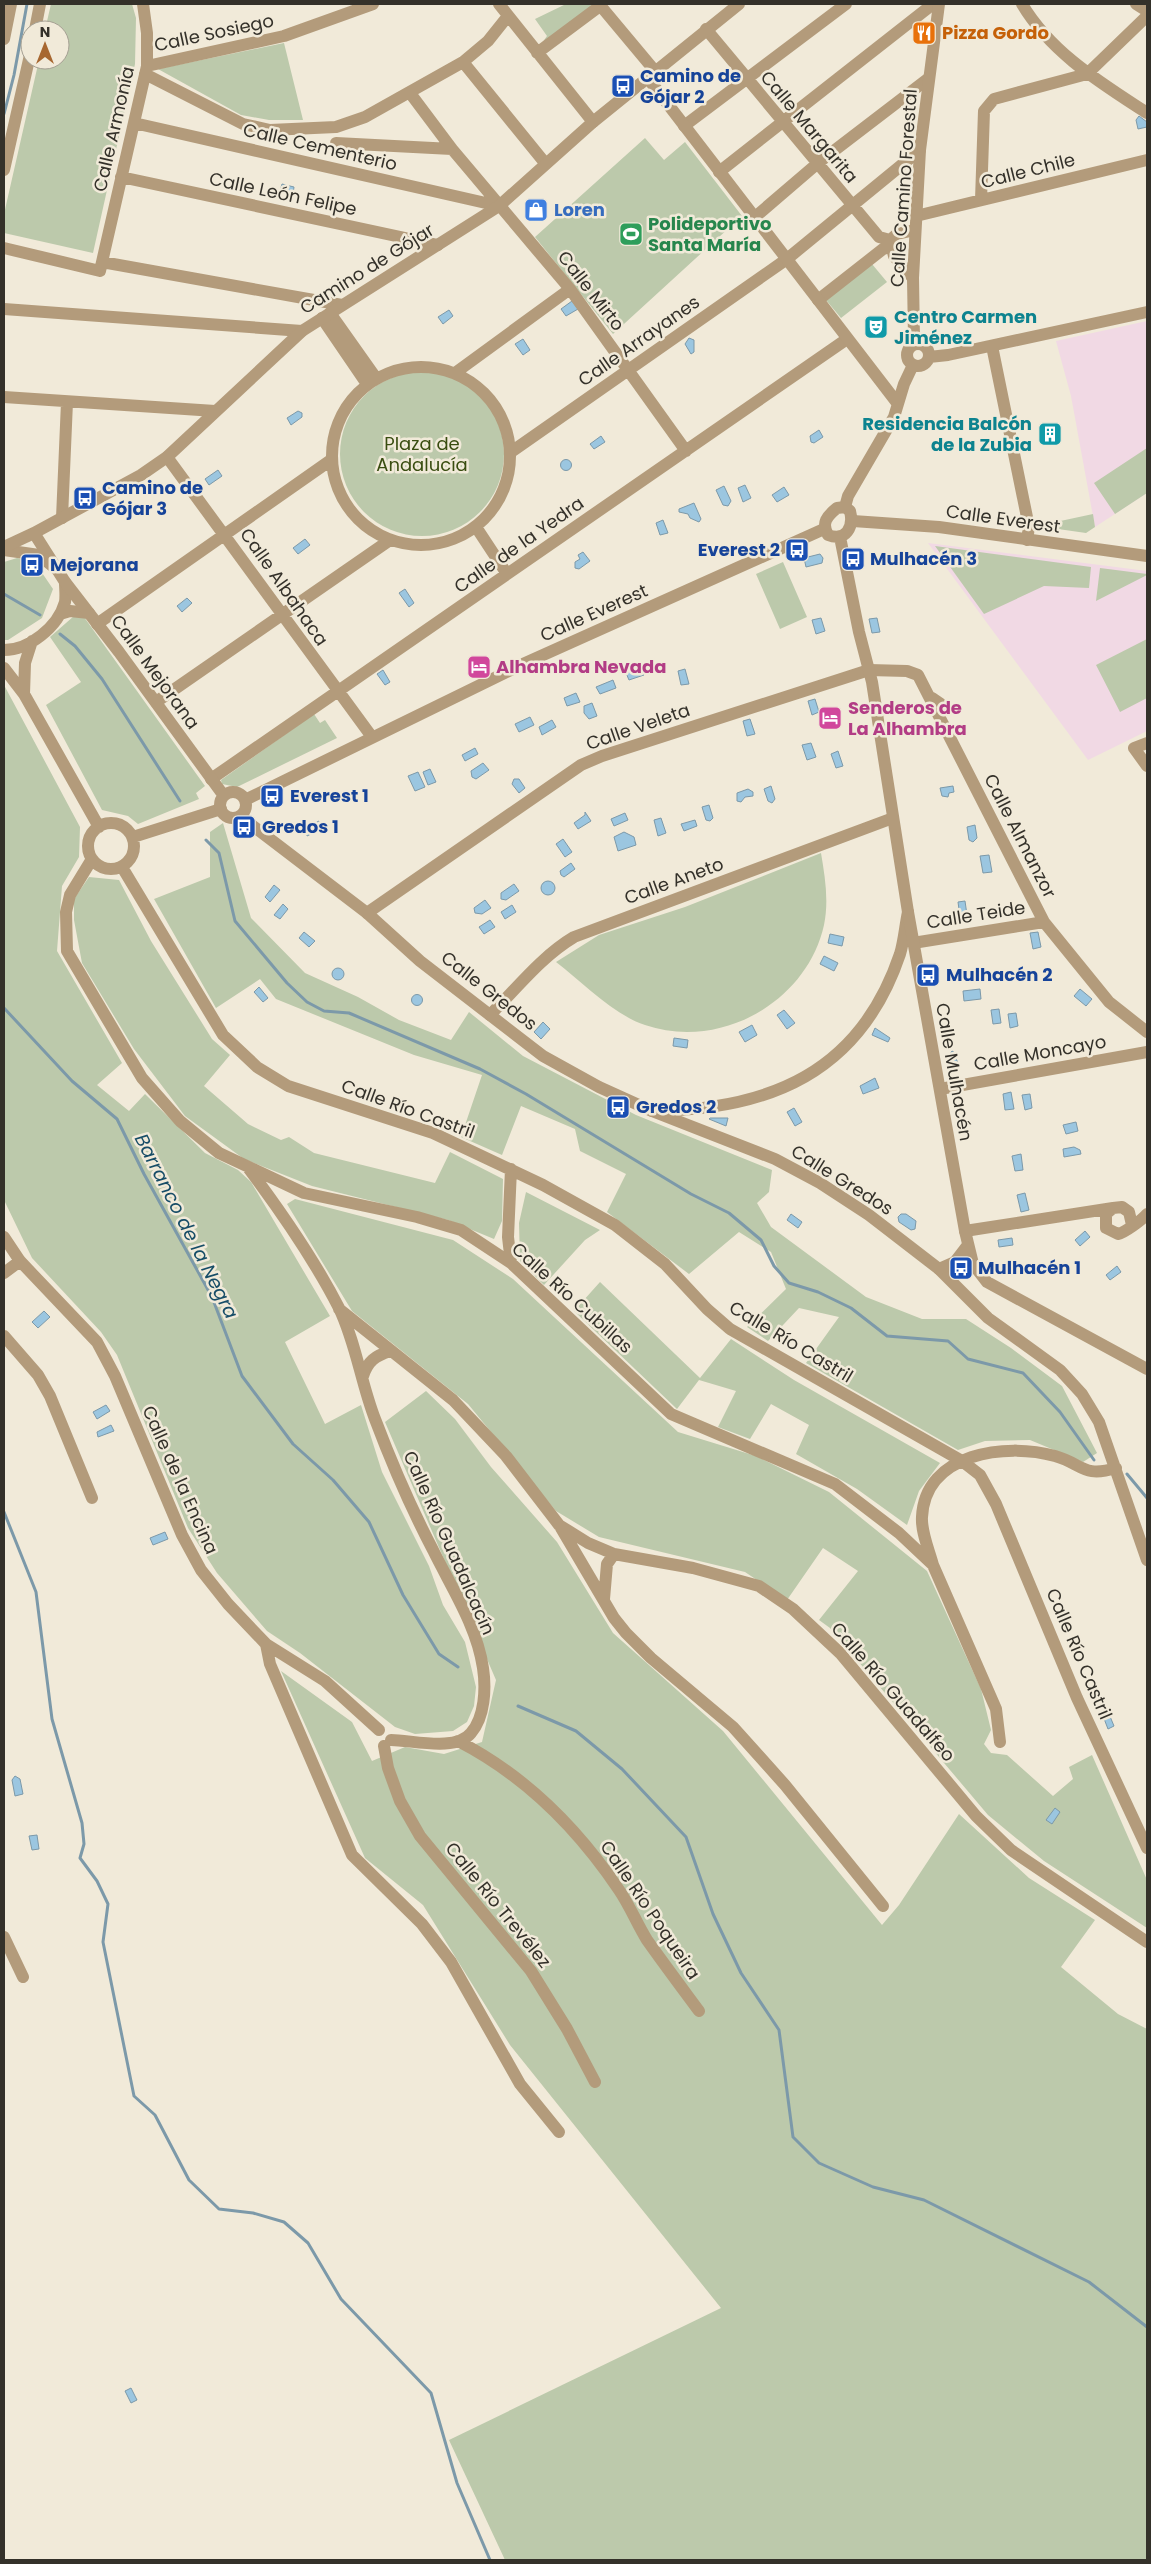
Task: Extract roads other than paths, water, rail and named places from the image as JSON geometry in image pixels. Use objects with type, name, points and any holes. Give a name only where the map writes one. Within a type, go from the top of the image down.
[{"type":"street","points":[[4,39],[11,4]]},
{"type":"street","points":[[37,20],[40,4]]},
{"type":"street","name":"Calle Armonía","points":[[102,262],[146,70],[147,33],[143,4]]},
{"type":"street","name":"Calle Sosiego","points":[[146,70],[284,36],[373,4]]},
{"type":"street","points":[[499,4],[593,122]]},
{"type":"street","name":"Camino de Gójar","points":[[4,549],[141,475],[167,457],[302,331],[499,206],[593,122],[739,4]]},
{"type":"street","points":[[684,126],[846,4]]},
{"type":"street","points":[[719,172],[933,4]]},
{"type":"street","name":"Calle Camino Forestal","points":[[916,344],[914,339],[913,278],[920,150],[939,4]]},
{"type":"street","points":[[1022,4],[1034,24],[1087,74],[1147,113]]},
{"type":"street","points":[[1136,4],[1147,11]]},
{"type":"street","points":[[537,53],[599,5],[651,74],[684,126],[898,404]]},
{"type":"street","points":[[146,70],[235,120],[270,130],[336,127],[365,116],[410,93],[463,62],[488,41],[508,16]]},
{"type":"street","points":[[981,200],[984,111],[994,99],[1087,74],[1147,16]]},
{"type":"street","name":"Calle Margarita","points":[[706,29],[879,237],[890,244],[900,263],[913,278]]},
{"type":"street","points":[[463,62],[545,163]]},
{"type":"street","points":[[4,170],[27,70]]},
{"type":"street","points":[[755,217],[818,163],[929,78]]},
{"type":"street","name":"Calle Mirto","points":[[410,93],[452,149],[570,289],[686,451]]},
{"type":"street","name":"Calle Cementerio","points":[[134,123],[499,206]]},
{"type":"street","points":[[336,143],[452,149]]},
{"type":"street","name":"Calle Arrayanes","points":[[510,452],[787,259],[920,150]]},
{"type":"street","name":"Calle Chile","points":[[916,216],[1147,160]]},
{"type":"street","name":"Calle León Felipe","points":[[121,177],[438,245]]},
{"type":"street","points":[[818,300],[890,244],[897,234],[916,230]]},
{"type":"street","points":[[4,248],[100,270],[102,262],[342,305]]},
{"type":"street","points":[[900,263],[914,260]]},
{"type":"street","points":[[455,373],[570,289]]},
{"type":"street","points":[[4,309],[302,331]]},
{"type":"street","points":[[929,357],[926,347],[916,344],[910,347],[907,353],[908,360],[913,365],[923,365],[929,357],[992,346],[1147,312]]},
{"type":"street","points":[[326,315],[372,381]]},
{"type":"street","name":"Calle de la Yedra","points":[[211,779],[847,339]]},
{"type":"street","points":[[992,346],[1028,527],[1027,540]]},
{"type":"street","points":[[845,507],[848,496],[894,417],[904,384],[913,365]]},
{"type":"street","points":[[419,366],[455,373],[474,384],[490,399],[502,417],[509,437],[508,480],[495,506],[476,527],[443,543],[408,545],[390,540],[370,530],[353,515],[341,497],[333,476],[331,460],[332,442],[337,424],[345,408],[372,381],[401,369],[419,366]]},
{"type":"street","points":[[4,398],[215,411]]},
{"type":"street","points":[[62,518],[67,402]]},
{"type":"street","name":"Calle Albahaca","points":[[167,457],[226,535],[337,692],[372,737]]},
{"type":"street","points":[[60,614],[70,611],[93,618],[226,535],[331,460]]},
{"type":"street","points":[[845,507],[850,511],[852,521],[847,533],[840,537],[828,535],[824,529],[825,520],[837,508],[845,507]]},
{"type":"street","name":"Calle Everest","points":[[852,521],[939,527],[1147,556]]},
{"type":"street","points":[[476,527],[507,574]]},
{"type":"street","name":"Calle Everest","points":[[246,800],[523,664],[824,529]]},
{"type":"street","name":"Calle Mejorana","points":[[34,533],[65,582],[156,702],[211,779],[222,803]]},
{"type":"street","name":"Calle Mulhacén","points":[[840,537],[869,670],[913,943],[965,1231],[973,1264],[987,1282],[1147,1369]]},
{"type":"street","points":[[156,702],[390,540]]},
{"type":"street","name":"Calle Mejorana","points":[[4,549],[39,555],[57,570]]},
{"type":"street","points":[[4,650],[16,650],[45,632],[60,614],[66,600],[65,582]]},
{"type":"street","points":[[24,694],[25,663],[32,641]]},
{"type":"street","points":[[4,668],[24,694],[99,827]]},
{"type":"street","name":"Calle Almanzor","points":[[869,670],[907,671],[918,675],[1044,922],[1109,1002],[1147,1032]]},
{"type":"street","name":"Calle Veleta","points":[[367,913],[581,764],[869,670]]},
{"type":"street","points":[[930,696],[948,709]]},
{"type":"street","points":[[1147,743],[1134,748],[1147,766]]},
{"type":"street","points":[[132,837],[222,803],[235,792],[246,800],[246,807],[240,816],[231,818],[222,803]]},
{"type":"street","name":"Calle Gredos","points":[[240,816],[367,913],[420,961],[543,1056],[599,1087],[652,1111],[775,1159],[820,1183],[869,1215],[939,1269],[988,1318],[1060,1370],[1082,1394],[1099,1422],[1147,1560]]},
{"type":"street","name":"Calle Aneto","points":[[490,1014],[542,962],[561,945],[574,937],[893,818]]},
{"type":"street","points":[[114,823],[128,830],[132,837],[134,844],[132,857],[122,867],[109,870],[96,864],[92,859],[89,852],[90,838],[99,827],[114,823]]},
{"type":"street","name":"Calle Río Cubillas","points":[[92,859],[70,895],[66,912],[67,951],[142,1078],[180,1121],[219,1153],[304,1193],[417,1217],[461,1230],[511,1263],[671,1414],[835,1484],[899,1533],[933,1565],[996,1709],[1000,1742]]},
{"type":"street","name":"Calle Río Castril","points":[[122,867],[223,1035],[257,1067],[288,1086],[433,1133],[511,1169],[616,1225],[665,1264],[707,1309],[730,1329],[962,1461],[980,1475],[996,1504],[1077,1698],[1147,1848]]},
{"type":"street","points":[[652,1111],[690,1111],[728,1106],[757,1098],[787,1087],[829,1062],[857,1032],[882,991],[900,953],[908,912]]},
{"type":"street","name":"Calle Teide","points":[[913,943],[1044,922]]},
{"type":"street","name":"Calle Moncayo","points":[[940,1089],[1147,1052]]},
{"type":"street","name":"Calle Río Guadalcacín","points":[[247,1167],[283,1214],[339,1309],[363,1376],[374,1418],[423,1532],[474,1633],[483,1668],[483,1704],[470,1734]]},
{"type":"street","points":[[511,1169],[508,1237],[511,1263]]},
{"type":"street","points":[[511,1202],[520,1189],[534,1181]]},
{"type":"street","points":[[1112,1208],[1104,1219],[1110,1231],[1122,1234],[1147,1214]]},
{"type":"street","points":[[965,1231],[1112,1208],[1126,1209],[1132,1216],[1132,1225]]},
{"type":"street","name":"Calle de la Encina","points":[[4,1237],[20,1261],[97,1342],[115,1376],[182,1535],[201,1570],[228,1604],[266,1644],[325,1681],[379,1730]]},
{"type":"street","points":[[488,1248],[500,1246],[508,1237]]},
{"type":"street","points":[[939,1269],[955,1262],[968,1245]]},
{"type":"street","points":[[4,1273],[20,1261]]},
{"type":"street","name":"Calle Río Guadalfeo","points":[[339,1309],[453,1400],[506,1456],[559,1524],[588,1542],[614,1554],[693,1568],[759,1586],[793,1609],[840,1653],[976,1816],[1011,1850],[1147,1942]]},
{"type":"street","points":[[4,1336],[38,1375],[50,1396],[92,1498]]},
{"type":"street","points":[[363,1376],[368,1363],[378,1355],[390,1351]]},
{"type":"street","points":[[933,1565],[922,1524],[926,1495],[941,1474],[962,1461],[993,1451],[1024,1451],[1056,1456],[1083,1470],[1099,1473],[1116,1468]]},
{"type":"street","points":[[559,1524],[614,1618],[651,1658],[733,1727],[883,1906]]},
{"type":"street","points":[[899,1533],[915,1532],[922,1524]]},
{"type":"street","points":[[604,1599],[607,1564],[614,1554]]},
{"type":"street","points":[[266,1644],[270,1664],[352,1855],[422,1924],[445,1955],[520,2084],[559,2132]]},
{"type":"street","name":"Calle Río Trevélez","points":[[379,1730],[376,1734],[376,1741],[387,1743],[388,1768],[400,1801],[420,1836],[531,1971],[567,2029],[595,2082]]},
{"type":"street","points":[[387,1743],[433,1745],[458,1741],[470,1734]]},
{"type":"street","name":"Calle Río Poqueira","points":[[470,1734],[480,1752]]},
{"type":"street","name":"Calle Río Poqueira","points":[[458,1741],[480,1752],[524,1783],[561,1818],[592,1852],[620,1892],[646,1939],[699,2011]]},
{"type":"street","points":[[4,1937],[23,1977]]},
{"type":"water","points":[[1139,116],[1147,122],[1147,127],[1138,129],[1136,120]]},
{"type":"water","points":[[282,184],[294,187],[293,194],[280,191]]},
{"type":"water","points":[[572,301],[578,309],[566,316],[561,309]]},
{"type":"water","points":[[449,310],[453,316],[443,324],[438,317]]},
{"type":"water","points":[[689,338],[694,340],[694,352],[691,354],[685,344]]},
{"type":"water","points":[[523,339],[530,350],[523,355],[515,344]]},
{"type":"water","points":[[298,411],[302,413],[302,417],[291,425],[287,418]]},
{"type":"water","points":[[819,430],[823,437],[814,443],[811,442],[810,436]]},
{"type":"water","points":[[601,436],[605,442],[594,449],[590,444]]},
{"type":"water","points":[[566,459],[572,465],[566,471],[560,465]]},
{"type":"water","points":[[218,470],[222,476],[209,485],[205,479]]},
{"type":"water","points":[[745,485],[751,498],[743,502],[738,488]]},
{"type":"water","points":[[724,486],[731,501],[728,506],[723,505],[716,490]]},
{"type":"water","points":[[784,487],[789,495],[777,502],[772,495]]},
{"type":"water","points":[[694,503],[701,519],[699,522],[690,518],[688,514],[679,512],[679,509]]},
{"type":"water","points":[[663,520],[668,533],[660,535],[656,523]]},
{"type":"water","points":[[305,539],[310,545],[298,554],[293,548]]},
{"type":"water","points":[[583,552],[590,561],[579,569],[575,568],[575,562],[580,559],[578,555]]},
{"type":"water","points":[[820,554],[823,558],[822,563],[806,567],[804,558]]},
{"type":"water","points":[[405,589],[414,603],[409,607],[399,593]]},
{"type":"water","points":[[187,598],[192,603],[182,612],[177,606]]},
{"type":"water","points":[[821,618],[825,631],[816,634],[812,620]]},
{"type":"water","points":[[877,618],[880,632],[872,633],[869,619]]},
{"type":"water","points":[[641,667],[644,675],[629,680],[626,673]]},
{"type":"water","points":[[685,669],[689,684],[681,685],[678,671]]},
{"type":"water","points":[[383,670],[390,682],[385,685],[377,674]]},
{"type":"water","points":[[613,680],[616,688],[600,694],[596,687]]},
{"type":"water","points":[[576,693],[580,702],[567,706],[564,698]]},
{"type":"water","points":[[815,699],[819,712],[812,715],[808,701]]},
{"type":"water","points":[[592,703],[597,716],[589,719],[584,713],[584,706]]},
{"type":"water","points":[[530,717],[534,725],[519,732],[515,724]]},
{"type":"water","points":[[750,719],[755,734],[747,736],[743,721]]},
{"type":"water","points":[[552,720],[556,727],[542,735],[539,727]]},
{"type":"water","points":[[811,743],[816,757],[807,760],[802,745]]},
{"type":"water","points":[[475,748],[478,754],[465,761],[462,755]]},
{"type":"water","points":[[838,751],[843,766],[836,768],[831,754]]},
{"type":"water","points":[[483,763],[489,770],[476,779],[472,777],[471,771]]},
{"type":"water","points":[[430,769],[436,782],[428,785],[423,772]]},
{"type":"water","points":[[418,772],[425,787],[415,791],[408,776]]},
{"type":"water","points":[[514,779],[519,779],[525,788],[519,793],[512,784]]},
{"type":"water","points":[[771,786],[775,799],[772,803],[768,801],[764,789]]},
{"type":"water","points":[[953,786],[954,792],[949,793],[948,797],[942,796],[940,788]]},
{"type":"water","points":[[748,789],[753,792],[753,796],[745,797],[741,802],[737,801],[737,793]]},
{"type":"water","points":[[709,805],[713,818],[710,821],[706,820],[702,807]]},
{"type":"water","points":[[585,812],[591,821],[578,829],[574,823],[585,815]]},
{"type":"water","points":[[625,813],[628,820],[614,826],[611,819]]},
{"type":"water","points":[[661,818],[666,833],[658,836],[654,820]]},
{"type":"water","points":[[695,820],[697,826],[684,831],[681,824]]},
{"type":"water","points":[[319,821],[323,828],[307,836],[304,829]]},
{"type":"water","points":[[975,825],[977,838],[973,842],[969,840],[967,827]]},
{"type":"water","points":[[624,832],[634,837],[636,845],[618,851],[614,837]]},
{"type":"water","points":[[563,839],[572,852],[565,857],[556,844]]},
{"type":"water","points":[[989,855],[992,872],[983,873],[980,856]]},
{"type":"water","points":[[571,863],[575,869],[564,877],[560,871]]},
{"type":"water","points":[[548,881],[553,883],[555,888],[553,893],[548,895],[543,893],[541,888],[543,883]]},
{"type":"water","points":[[514,884],[519,891],[506,900],[501,899],[501,893]]},
{"type":"water","points":[[274,885],[280,890],[270,902],[265,897]]},
{"type":"water","points":[[485,900],[491,908],[482,914],[475,913],[474,908]]},
{"type":"water","points":[[965,901],[967,915],[960,917],[958,902]]},
{"type":"water","points":[[283,904],[288,909],[280,919],[274,915]]},
{"type":"water","points":[[512,905],[516,912],[505,919],[501,912]]},
{"type":"water","points":[[490,920],[495,927],[484,934],[479,927]]},
{"type":"water","points":[[304,932],[315,941],[309,947],[299,938]]},
{"type":"water","points":[[1038,932],[1041,947],[1033,949],[1030,933]]},
{"type":"water","points":[[830,934],[844,937],[842,946],[828,943]]},
{"type":"water","points":[[824,956],[838,963],[834,971],[820,964]]},
{"type":"water","points":[[336,968],[340,968],[344,974],[340,980],[336,980],[332,976],[332,972]]},
{"type":"water","points":[[259,987],[268,998],[263,1002],[254,992]]},
{"type":"water","points":[[980,989],[981,999],[964,1001],[963,991]]},
{"type":"water","points":[[1080,989],[1092,999],[1086,1006],[1074,996]]},
{"type":"water","points":[[417,994],[423,1000],[417,1006],[411,1000]]},
{"type":"water","points":[[999,1009],[1001,1023],[993,1024],[991,1010]]},
{"type":"water","points":[[784,1010],[795,1023],[787,1029],[777,1015]]},
{"type":"water","points":[[1016,1013],[1018,1026],[1010,1028],[1008,1014]]},
{"type":"water","points":[[543,1022],[550,1029],[541,1039],[534,1032]]},
{"type":"water","points":[[752,1025],[757,1035],[745,1042],[739,1032]]},
{"type":"water","points":[[875,1028],[890,1038],[888,1042],[872,1035]]},
{"type":"water","points":[[674,1038],[688,1040],[687,1048],[673,1046]]},
{"type":"water","points":[[952,1051],[957,1054],[956,1059],[959,1064],[956,1066],[949,1063],[949,1055]]},
{"type":"water","points":[[875,1078],[879,1088],[863,1094],[860,1086]]},
{"type":"water","points":[[1011,1092],[1014,1109],[1005,1110],[1003,1094]]},
{"type":"water","points":[[1030,1094],[1032,1108],[1025,1110],[1022,1095]]},
{"type":"water","points":[[794,1108],[802,1122],[795,1126],[787,1112]]},
{"type":"water","points":[[710,1118],[728,1118],[726,1126],[709,1119]]},
{"type":"water","points":[[1076,1122],[1078,1131],[1066,1134],[1063,1125]]},
{"type":"water","points":[[1074,1147],[1080,1150],[1081,1154],[1064,1157],[1063,1149]]},
{"type":"water","points":[[1021,1154],[1023,1170],[1015,1171],[1012,1156]]},
{"type":"water","points":[[1025,1193],[1029,1210],[1021,1212],[1017,1195]]},
{"type":"water","points":[[791,1214],[802,1222],[798,1228],[787,1220]]},
{"type":"water","points":[[901,1214],[906,1214],[916,1221],[915,1229],[911,1230],[899,1222],[898,1217]]},
{"type":"water","points":[[1085,1231],[1090,1237],[1080,1246],[1075,1240]]},
{"type":"water","points":[[1012,1238],[1013,1245],[999,1247],[998,1240]]},
{"type":"water","points":[[1117,1266],[1121,1272],[1110,1280],[1106,1275]]},
{"type":"water","points":[[44,1311],[50,1317],[38,1328],[32,1322]]},
{"type":"water","points":[[106,1405],[110,1411],[97,1419],[93,1412]]},
{"type":"water","points":[[111,1425],[114,1431],[98,1437],[97,1432]]},
{"type":"water","points":[[165,1532],[168,1539],[153,1545],[150,1538]]},
{"type":"water","points":[[1109,1714],[1114,1726],[1108,1729],[1103,1716]]},
{"type":"water","points":[[15,1776],[20,1779],[23,1794],[15,1796],[12,1780]]},
{"type":"water","points":[[1055,1808],[1060,1812],[1052,1824],[1046,1820]]},
{"type":"water","points":[[37,1835],[39,1849],[32,1850],[29,1836]]},
{"type":"water","points":[[131,2388],[137,2400],[131,2403],[125,2391]]},
{"type":"waterway","points":[[4,114],[14,75],[27,4]]},
{"type":"waterway","points":[[4,594],[40,615]]},
{"type":"waterway","points":[[60,634],[75,646],[102,679],[180,801]]},
{"type":"waterway","points":[[206,840],[219,853],[235,921],[287,983],[307,1002],[324,1011],[349,1013],[480,1069],[526,1094],[691,1194],[729,1213],[761,1240],[774,1266],[789,1283],[818,1292],[851,1308],[887,1336],[948,1341],[968,1359],[1023,1373],[1060,1412],[1094,1460]]},
{"type":"waterway","name":"Barranco de la Negra","points":[[4,1008],[72,1081],[117,1119],[144,1174],[212,1297],[242,1376],[293,1444],[333,1480],[369,1522],[403,1595],[439,1654],[458,1667]]},
{"type":"waterway","points":[[1127,1474],[1147,1498]]},
{"type":"waterway","points":[[4,1512],[36,1592],[52,1719],[82,1823],[84,1844],[80,1858],[97,1881],[108,1904],[103,1942],[134,2096],[155,2115],[189,2180],[219,2209],[253,2213],[284,2222],[308,2243],[341,2299],[431,2393],[457,2483],[490,2560]]},
{"type":"waterway","name":"Barranco de la Negra","points":[[518,1706],[576,1731],[622,1769],[686,1837],[713,1914],[741,1973],[779,2030],[793,2137],[819,2163],[873,2187],[924,2200],[1089,2282],[1147,2327]]},
{"type":"place","name":"Pizza Gordo","points":[[924,33]]},
{"type":"place","name":"Camino de Gójar 2","points":[[623,86]]},
{"type":"place","name":"Loren","points":[[536,210]]},
{"type":"place","name":"Polideportivo Santa María","points":[[631,234]]},
{"type":"place","name":"Centro Carmen Jiménez","points":[[876,327]]},
{"type":"place","name":"Residencia Balcón de la Zubia","points":[[1050,434]]},
{"type":"place","name":"Camino de Gójar 3","points":[[85,498]]},
{"type":"place","name":"Everest 2","points":[[797,550]]},
{"type":"place","name":"Mulhacén 3","points":[[853,559]]},
{"type":"place","name":"Mejorana","points":[[32,565]]},
{"type":"place","name":"Alhambra Nevada","points":[[479,667]]},
{"type":"place","name":"Senderos de La Alhambra","points":[[830,718]]},
{"type":"place","name":"Everest 1","points":[[272,796]]},
{"type":"place","name":"Gredos 1","points":[[244,827]]},
{"type":"place","name":"Mulhacén 2","points":[[928,975]]},
{"type":"place","name":"Gredos 2","points":[[618,1107]]},
{"type":"place","name":"Mulhacén 1","points":[[961,1268]]},
{"type":"park label","name":"Plaza de Andalucía","points":[[422,454]]}]
